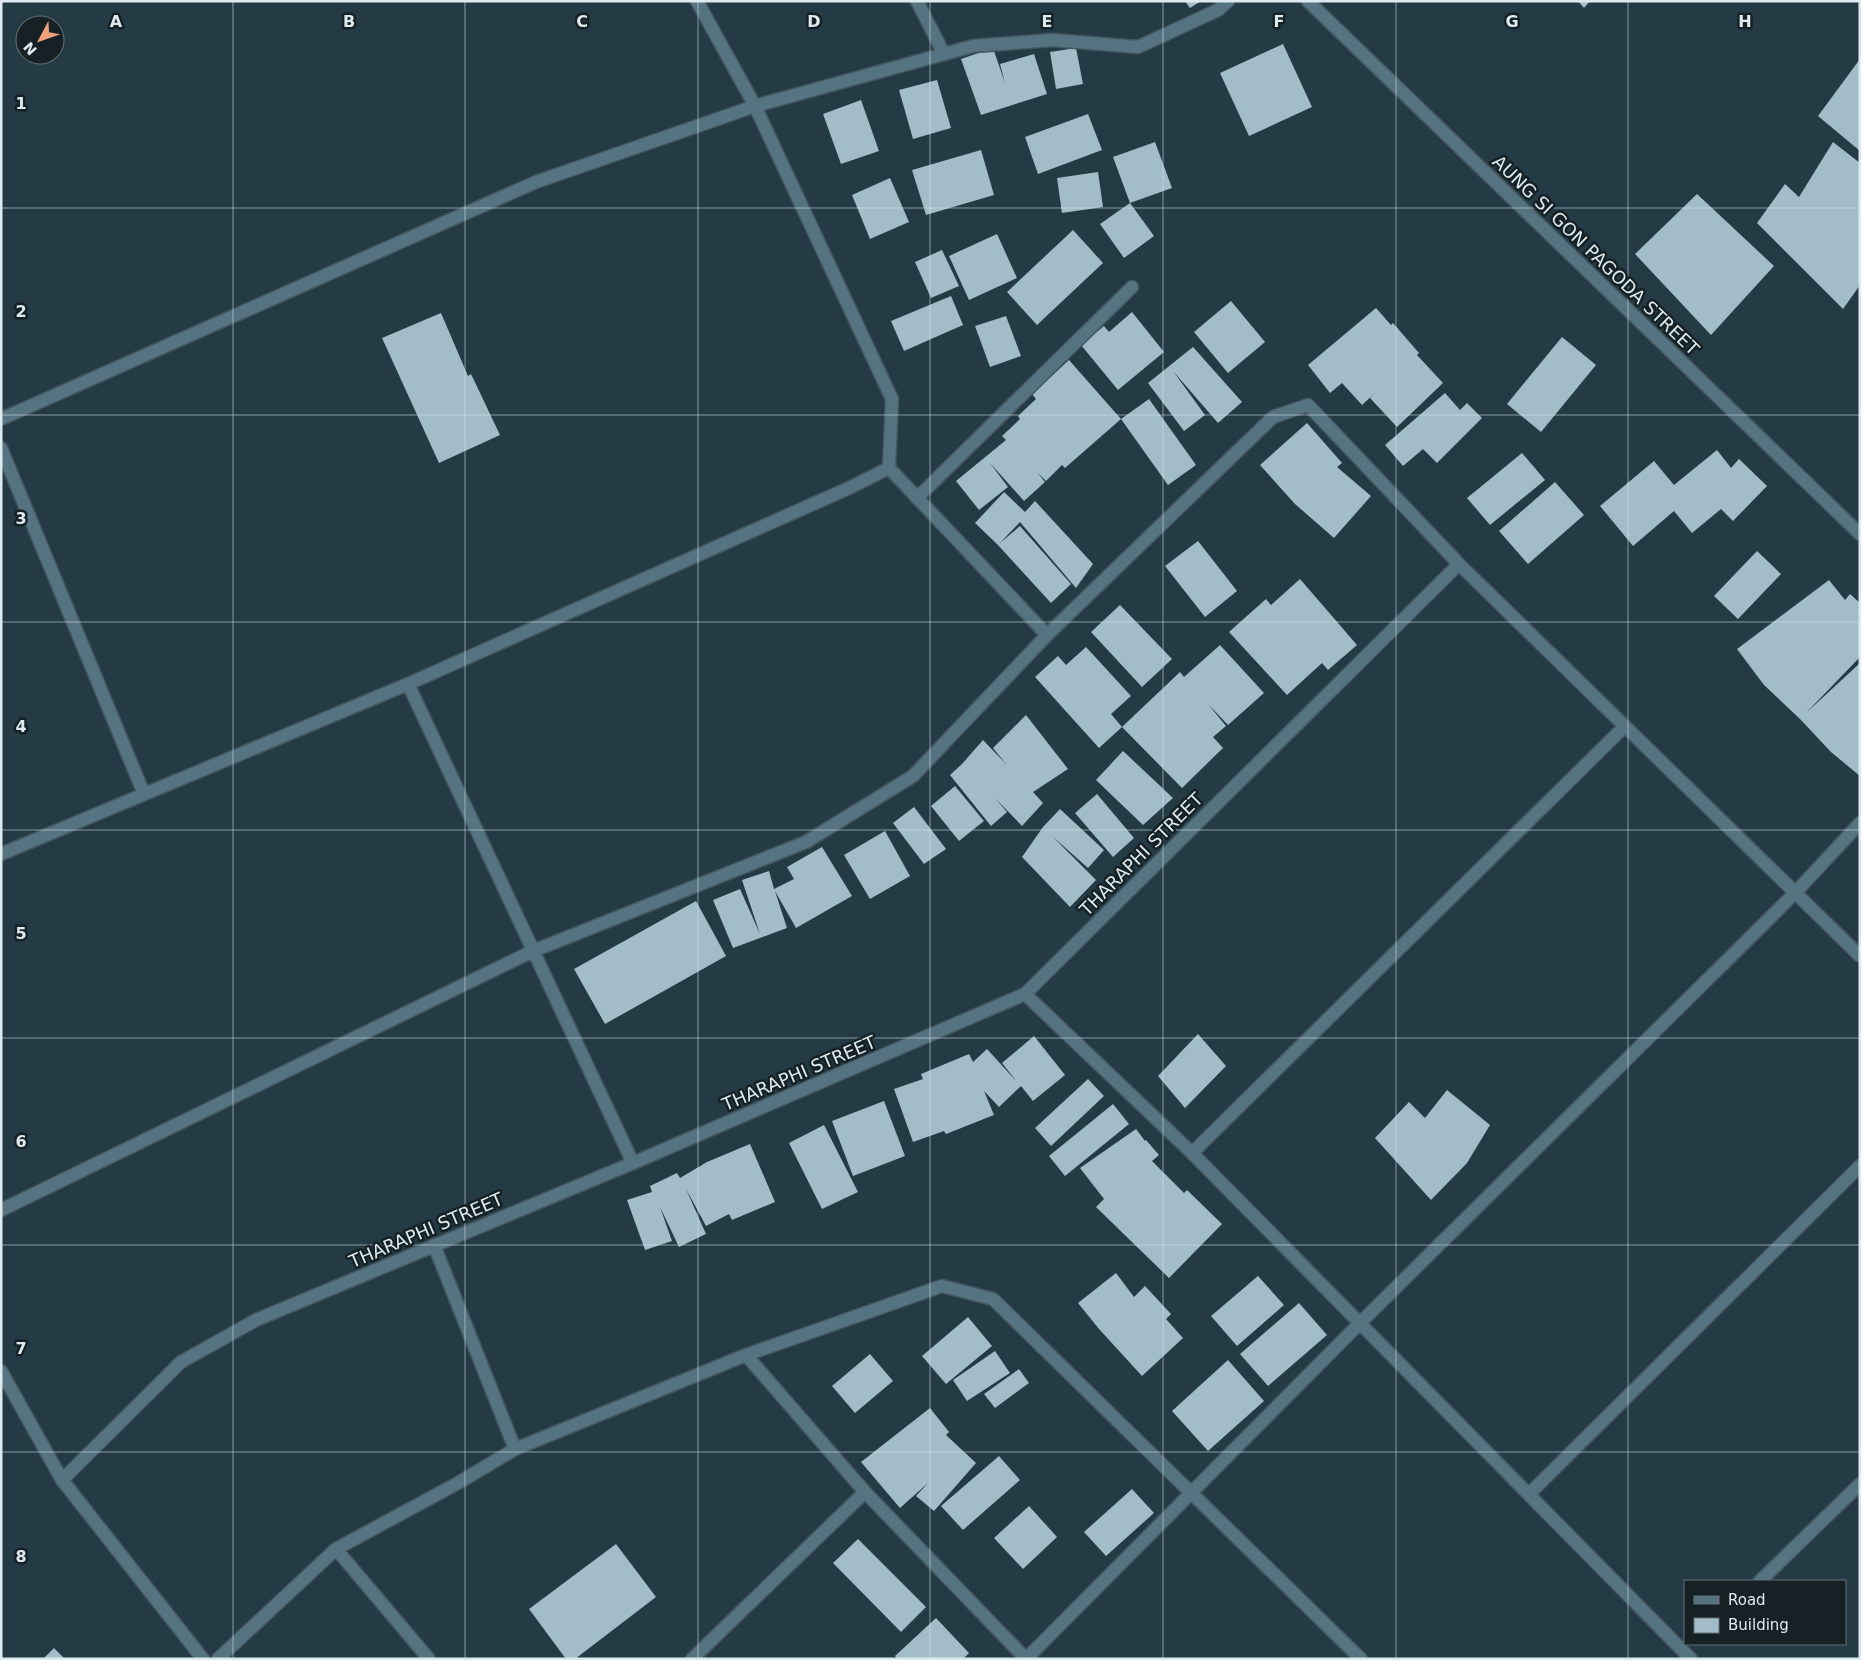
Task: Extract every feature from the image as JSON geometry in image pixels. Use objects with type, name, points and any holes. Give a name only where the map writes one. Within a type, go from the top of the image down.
[{"type":"street","points":[[697,1],[755,106],[892,399],[889,468],[1047,635]]},
{"type":"street","points":[[917,1],[944,54]]},
{"type":"street","points":[[1,419],[536,182],[755,106],[973,46],[1053,40],[1138,47],[1218,10],[1228,1]]},
{"type":"street","name":"AUNG SI GON PAGODA STREET","points":[[1308,1],[1860,534]]},
{"type":"street","points":[[917,498],[1132,287]]},
{"type":"street","points":[[1,1210],[533,951],[806,842],[913,776],[1047,635],[1273,418],[1308,404],[1459,564],[1794,894],[1860,956]]},
{"type":"street","points":[[1,448],[144,794]]},
{"type":"street","points":[[1,854],[408,684],[849,488],[889,468]]},
{"type":"street","name":"THARAPHI STREET","points":[[62,1480],[181,1362],[256,1320],[434,1244],[633,1163],[1025,994],[1459,564]]},
{"type":"street","points":[[408,684],[633,1163]]},
{"type":"street","points":[[1192,1153],[1624,727]]},
{"type":"street","points":[[746,1355],[865,1492],[1026,1659],[1360,1323],[1794,894],[1860,823]]},
{"type":"street","points":[[1025,994],[1192,1153],[1689,1656],[1695,1645]]},
{"type":"street","points":[[1529,1494],[1860,1166]]},
{"type":"street","points":[[434,1244],[515,1449]]},
{"type":"street","points":[[218,1659],[336,1549],[458,1483],[515,1449],[746,1355],[942,1286],[993,1299],[1361,1659]]},
{"type":"street","points":[[1,1371],[62,1480],[203,1659]]},
{"type":"street","points":[[1761,1580],[1860,1484]]},
{"type":"street","points":[[692,1659],[865,1492]]},
{"type":"street","points":[[336,1549],[429,1659]]},
{"type":"building","points":[[1185,1],[1201,1],[1190,8]]},
{"type":"building","points":[[1578,1],[1590,1],[1584,8]]},
{"type":"building","points":[[1283,44],[1312,107],[1249,136],[1220,73]]},
{"type":"building","points":[[993,48],[1005,83],[1000,64],[1034,54],[1047,94],[981,115],[961,59]]},
{"type":"building","points":[[1076,48],[1083,84],[1056,89],[1050,52]]},
{"type":"building","points":[[1860,59],[1860,151],[1818,116]]},
{"type":"building","points":[[937,80],[951,128],[913,139],[899,90]]},
{"type":"building","points":[[861,100],[879,151],[841,164],[823,114]]},
{"type":"building","points":[[1088,114],[1102,150],[1038,174],[1025,137]]},
{"type":"building","points":[[1155,142],[1172,188],[1130,203],[1113,157]]},
{"type":"building","points":[[1833,142],[1860,163],[1860,285],[1843,309],[1757,223],[1785,184],[1799,197]]},
{"type":"building","points":[[981,150],[994,195],[926,215],[912,170]]},
{"type":"building","points":[[1098,172],[1103,207],[1062,213],[1057,178]]},
{"type":"building","points":[[890,178],[909,222],[870,239],[852,195]]},
{"type":"building","points":[[1697,194],[1774,266],[1711,335],[1635,254]]},
{"type":"building","points":[[1130,203],[1154,236],[1124,258],[1100,224]]},
{"type":"building","points":[[1073,230],[1103,263],[1037,325],[1007,292]]},
{"type":"building","points":[[997,234],[1017,278],[969,300],[949,256]]},
{"type":"building","points":[[942,250],[959,286],[931,298],[915,262]]},
{"type":"building","points":[[951,296],[963,325],[904,351],[891,321]]},
{"type":"building","points":[[1231,301],[1265,342],[1228,373],[1194,332]]},
{"type":"building","points":[[1376,308],[1391,325],[1393,323],[1419,353],[1417,355],[1443,383],[1397,427],[1370,398],[1376,392],[1362,405],[1342,383],[1330,393],[1308,365]]},
{"type":"building","points":[[1132,312],[1164,352],[1118,390],[1081,345],[1104,326],[1109,332]]},
{"type":"building","points":[[441,313],[468,376],[471,374],[500,435],[439,463],[382,338]]},
{"type":"building","points":[[1006,316],[1021,356],[990,367],[975,326]]},
{"type":"building","points":[[1562,337],[1596,365],[1541,432],[1507,404]]},
{"type":"building","points":[[1193,347],[1242,402],[1218,423],[1173,371],[1205,415],[1184,431],[1148,383]]},
{"type":"building","points":[[1069,360],[1121,419],[1065,468],[1062,465],[1046,481],[1037,472],[1045,482],[1024,501],[990,463],[1008,487],[979,510],[956,481],[1006,440],[1002,436],[1020,419],[1018,416],[1036,399],[1032,394]]},
{"type":"building","points":[[1445,393],[1460,410],[1467,403],[1482,418],[1437,463],[1423,449],[1403,466],[1385,445]]},
{"type":"building","points":[[1149,399],[1196,465],[1168,485],[1121,419]]},
{"type":"building","points":[[1307,423],[1342,463],[1337,467],[1371,496],[1334,538],[1295,504],[1260,465]]},
{"type":"building","points":[[1717,450],[1731,468],[1739,459],[1767,486],[1733,521],[1721,509],[1692,533],[1674,511],[1633,546],[1600,506],[1654,461],[1674,485]]},
{"type":"building","points":[[1522,453],[1545,480],[1490,525],[1467,498]]},
{"type":"building","points":[[1555,482],[1584,515],[1528,564],[1499,531]]},
{"type":"building","points":[[1004,492],[1025,512],[1035,501],[1093,564],[1076,588],[1020,522],[1000,543],[1020,526],[1071,584],[1051,603],[998,545],[975,523]]},
{"type":"building","points":[[1198,541],[1237,591],[1205,617],[1165,566]]},
{"type":"building","points":[[1757,551],[1781,574],[1738,619],[1714,596]]},
{"type":"building","points":[[1300,579],[1357,645],[1328,670],[1322,663],[1287,695],[1229,632],[1266,599],[1271,605]]},
{"type":"building","points":[[1829,580],[1845,600],[1850,594],[1860,603],[1860,657],[1806,713],[1860,663],[1860,776],[1831,752],[1764,685],[1737,649]]},
{"type":"building","points":[[1120,605],[1172,659],[1142,687],[1091,632]]},
{"type":"building","points":[[1220,645],[1264,693],[1228,725],[1208,704],[1226,726],[1213,737],[1223,748],[1182,788],[1122,727],[1180,672],[1184,677]]},
{"type":"building","points":[[1086,647],[1131,696],[1111,714],[1122,727],[1099,748],[1035,677],[1058,656],[1066,665]]},
{"type":"building","points":[[1026,715],[1068,769],[1033,792],[1043,803],[1022,826],[995,798],[1007,812],[991,826],[950,775],[983,740],[1006,764],[993,748]]},
{"type":"building","points":[[1123,751],[1173,798],[1143,825],[1096,780]]},
{"type":"building","points":[[955,786],[984,821],[959,841],[931,806]]},
{"type":"building","points":[[1097,794],[1134,838],[1113,857],[1075,813]]},
{"type":"building","points":[[914,807],[946,849],[924,864],[893,823]]},
{"type":"building","points":[[1060,809],[1104,850],[1088,868],[1052,836],[1096,880],[1070,907],[1022,857],[1043,827]]},
{"type":"building","points":[[885,831],[910,876],[870,899],[844,855]]},
{"type":"building","points":[[822,847],[852,896],[796,928],[775,891],[787,928],[733,948],[713,900],[740,889],[760,934],[742,880],[769,871],[774,889],[794,879],[787,867]]},
{"type":"building","points":[[696,901],[726,956],[605,1024],[574,969]]},
{"type":"building","points":[[1198,1034],[1226,1066],[1185,1108],[1158,1076]]},
{"type":"building","points":[[1034,1036],[1065,1075],[1033,1101],[1021,1086],[999,1107],[984,1091],[994,1115],[946,1134],[944,1131],[913,1142],[894,1089],[923,1079],[921,1074],[969,1054],[973,1062],[987,1049],[1017,1082],[1002,1063]]},
{"type":"building","points":[[1088,1079],[1104,1096],[1051,1146],[1035,1128]]},
{"type":"building","points":[[1447,1090],[1490,1125],[1467,1163],[1431,1200],[1375,1138],[1409,1102],[1425,1118]]},
{"type":"building","points":[[884,1101],[905,1156],[853,1176],[832,1121]]},
{"type":"building","points":[[1113,1104],[1129,1124],[1065,1176],[1049,1156]]},
{"type":"building","points":[[824,1125],[858,1192],[822,1209],[789,1143]]},
{"type":"building","points":[[1136,1129],[1159,1155],[1152,1161],[1184,1193],[1187,1190],[1222,1224],[1169,1278],[1096,1207],[1104,1199],[1080,1168]]},
{"type":"building","points":[[750,1144],[775,1202],[732,1220],[729,1214],[706,1226],[686,1189],[706,1234],[679,1247],[660,1207],[672,1241],[645,1250],[627,1200],[652,1192],[650,1186],[677,1173],[680,1178],[707,1162]]},
{"type":"building","points":[[1116,1273],[1134,1297],[1145,1286],[1171,1314],[1166,1319],[1183,1338],[1142,1376],[1078,1303]]},
{"type":"building","points":[[1258,1276],[1284,1305],[1237,1346],[1211,1316]]},
{"type":"building","points":[[1299,1303],[1327,1335],[1268,1386],[1240,1354]]},
{"type":"building","points":[[968,1317],[992,1346],[946,1384],[922,1356]]},
{"type":"building","points":[[995,1351],[1010,1373],[967,1401],[953,1380]]},
{"type":"building","points":[[870,1354],[893,1381],[855,1413],[832,1386]]},
{"type":"building","points":[[1228,1360],[1264,1401],[1208,1451],[1172,1411]]},
{"type":"building","points":[[1019,1369],[1029,1383],[995,1408],[984,1394]]},
{"type":"building","points":[[930,1408],[949,1432],[946,1435],[976,1463],[934,1511],[916,1496],[928,1483],[900,1508],[861,1462]]},
{"type":"building","points":[[999,1456],[1020,1480],[963,1530],[941,1506]]},
{"type":"building","points":[[1132,1489],[1154,1513],[1106,1556],[1084,1532]]},
{"type":"building","points":[[1029,1506],[1057,1537],[1023,1569],[994,1538]]},
{"type":"building","points":[[858,1539],[926,1607],[901,1632],[833,1563]]},
{"type":"building","points":[[616,1544],[656,1597],[575,1659],[566,1659],[529,1609]]},
{"type":"building","points":[[936,1618],[969,1653],[963,1659],[897,1659],[895,1656]]},
{"type":"building","points":[[54,1648],[65,1659],[43,1659]]}]
